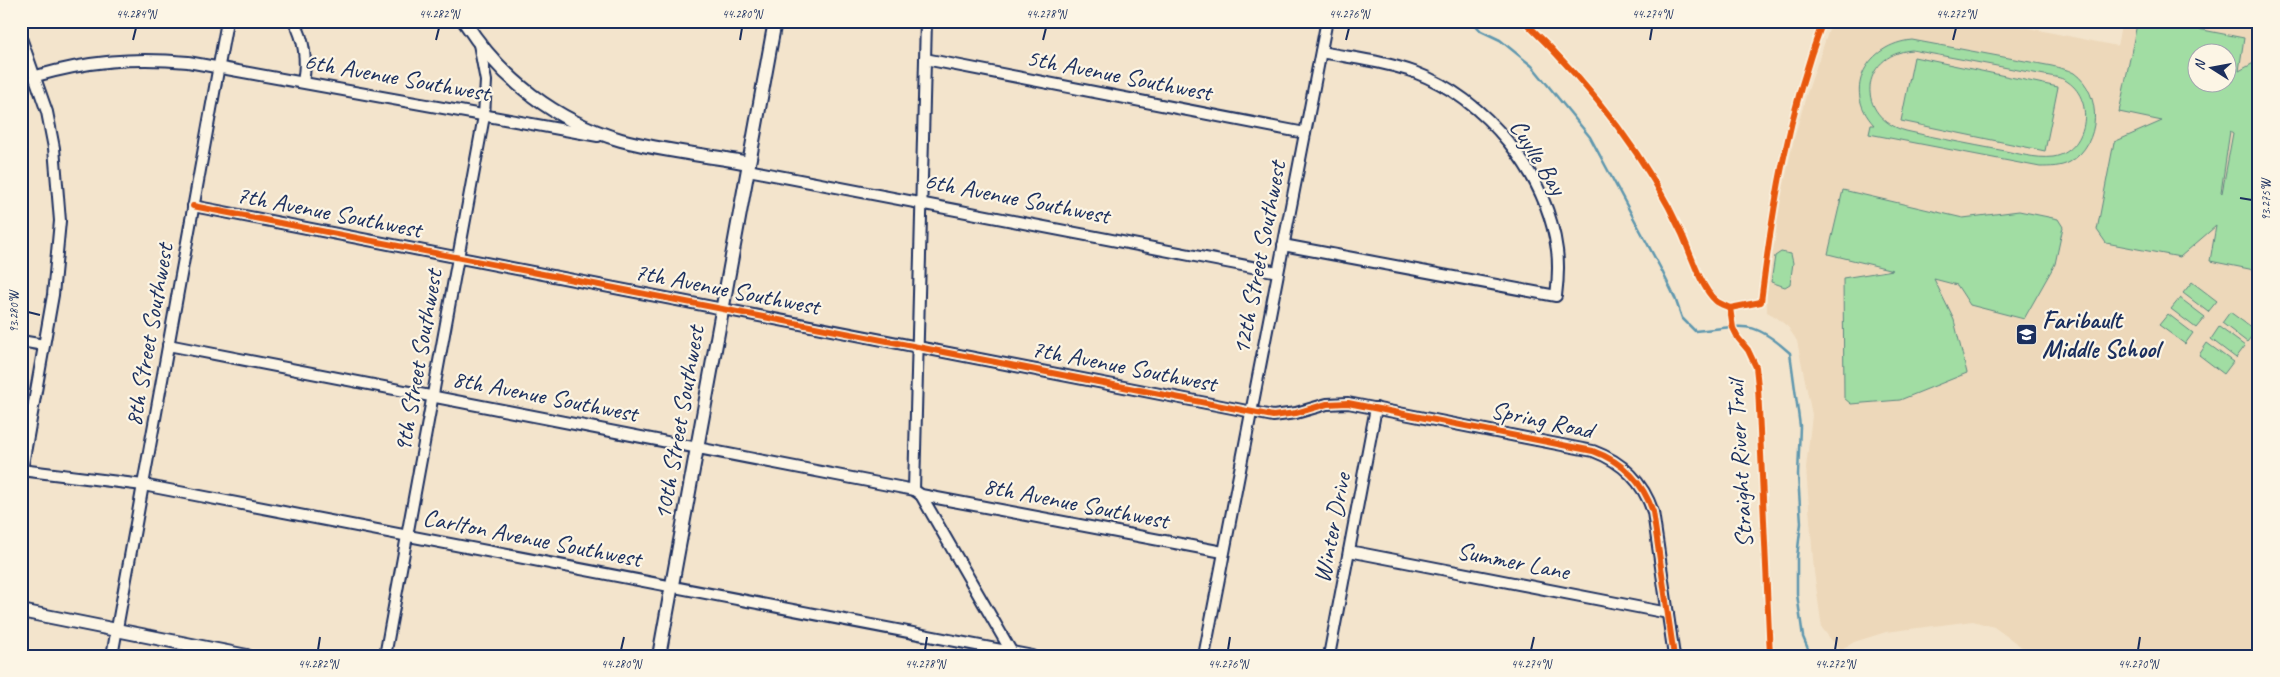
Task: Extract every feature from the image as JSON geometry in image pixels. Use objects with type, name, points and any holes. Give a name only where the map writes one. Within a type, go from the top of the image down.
[{"type":"street","name":"8th Street Southwest","points":[[112,656],[226,21]]},
{"type":"street","points":[[294,21],[303,41],[305,55],[303,82]]},
{"type":"street","points":[[464,21],[498,66],[543,104],[595,132],[623,140]]},
{"type":"street","name":"10th Street Southwest","points":[[660,656],[775,21]]},
{"type":"street","points":[[926,21],[918,346],[917,492],[1010,654]]},
{"type":"street","points":[[1305,133],[1326,25],[1325,21]]},
{"type":"street","points":[[21,38],[36,76],[47,112],[54,148],[60,221],[58,258],[21,470]]},
{"type":"street","name":"9th Street Southwest","points":[[385,656],[484,116],[486,80],[479,43]]},
{"type":"street","name":"Cuylle Bay","points":[[1283,244],[1556,296],[1557,251],[1547,208],[1538,188],[1496,126],[1458,95],[1413,72],[1321,52]]},
{"type":"street","name":"6th Avenue Southwest","points":[[36,76],[66,68],[126,59],[181,61],[623,140],[921,202],[1278,272]]},
{"type":"street","name":"5th Avenue Southwest","points":[[925,59],[1305,133]]},
{"type":"street","name":"12th Street Southwest","points":[[1204,656],[1305,133]]},
{"type":"street","name":"7th Avenue Southwest","points":[[193,206],[1252,412]]},
{"type":"street","points":[[21,341],[44,345]]},
{"type":"street","name":"8th Avenue Southwest","points":[[168,346],[697,447],[1223,552]]},
{"type":"street","name":"Spring Road","points":[[1252,412],[1273,416],[1284,415],[1327,404],[1348,403],[1582,447],[1615,460],[1626,468],[1636,480],[1649,499],[1653,512],[1674,656]]},
{"type":"street","name":"Winter Drive","points":[[1329,656],[1376,408]]},
{"type":"street","name":"Carlton Avenue Southwest","points":[[21,470],[143,485],[672,586],[1010,654],[1033,656]]},
{"type":"street","name":"Summer Lane","points":[[1349,551],[1668,613]]},
{"type":"street","points":[[21,611],[247,656]]},
{"type":"shaded area","points":[[734,21],[780,21],[778,29]]},
{"type":"shaded area","name":"Faribault Middle School","points":[[1832,21],[1994,21],[2117,46],[2122,21],[2259,21],[2259,656],[2034,656],[1994,627],[1973,621],[1886,632],[1854,642],[1840,651],[1822,628],[1814,572],[1806,468],[1812,415],[1797,341],[1788,327],[1767,312],[1767,293],[1781,199],[1793,143],[1806,96]]},
{"type":"green space","points":[[2141,21],[2157,21],[2244,38],[2239,71],[2259,60],[2259,271],[2210,261],[2216,226],[2180,257],[2106,243],[2097,230],[2114,142],[2162,121],[2119,112],[2137,24]],"holes":[[[2230,131],[2233,133],[2222,193]]]},
{"type":"green space","points":[[1912,40],[2052,66],[2074,73],[2090,93],[2094,106],[2093,131],[2088,143],[2080,154],[2067,164],[2040,167],[1869,134],[1871,125],[1874,125],[1864,111],[1860,97],[1860,83],[1864,70],[1872,59],[1896,43]],"holes":[[[1912,50],[2059,78],[2066,81],[2077,90],[2082,101],[2085,113],[2084,125],[2080,136],[2074,146],[2065,153],[2053,157],[2040,157],[1941,139],[1906,131],[1889,124],[1878,113],[1872,101],[1870,87],[1873,74],[1882,63],[1894,54]]]},
{"type":"green space","points":[[1914,57],[2058,87],[2045,151],[1901,121]]},
{"type":"green space","points":[[1843,190],[1963,218],[2019,211],[2058,219],[2063,227],[2055,264],[2024,319],[1970,305],[1957,285],[1934,279],[1954,320],[1967,373],[1900,400],[1851,404],[1844,398],[1843,278],[1893,270],[1828,254]]},
{"type":"green space","points":[[1781,252],[1791,254],[1793,263],[1790,284],[1785,287],[1771,282],[1775,256]]},
{"type":"green space","points":[[2192,282],[2217,301],[2208,312],[2183,293]]},
{"type":"green space","points":[[2180,298],[2205,317],[2196,328],[2171,309]]},
{"type":"green space","points":[[2230,312],[2256,331],[2247,342],[2222,323]]},
{"type":"green space","points":[[2168,314],[2193,333],[2185,344],[2159,325]]},
{"type":"green space","points":[[2219,327],[2245,346],[2236,358],[2211,339]]},
{"type":"green space","points":[[2207,343],[2233,362],[2224,374],[2199,355]]},
{"type":"waterway","points":[[1472,21],[1481,31],[1500,40],[1532,66],[1590,137],[1661,269],[1682,318],[1695,331],[1736,327],[1755,329],[1765,334],[1790,353],[1800,426],[1798,475],[1801,523],[1797,557],[1797,594],[1803,637],[1811,656]]},
{"type":"cycle path","name":"Straight River Trail","points":[[1524,21],[1592,94],[1613,120],[1651,175],[1682,234],[1705,288],[1716,301],[1730,308],[1733,328],[1738,338],[1748,350],[1756,367],[1770,656]]},
{"type":"cycle path","points":[[1730,308],[1761,302],[1783,160],[1800,90],[1823,21]]},
{"type":"cycle path","points":[[193,206],[1273,416],[1296,413],[1327,404],[1348,403],[1593,451],[1623,467],[1638,482],[1649,501],[1653,512],[1674,656]]},
{"type":"place","name":"Faribault Middle School","points":[[2026,334]]}]
